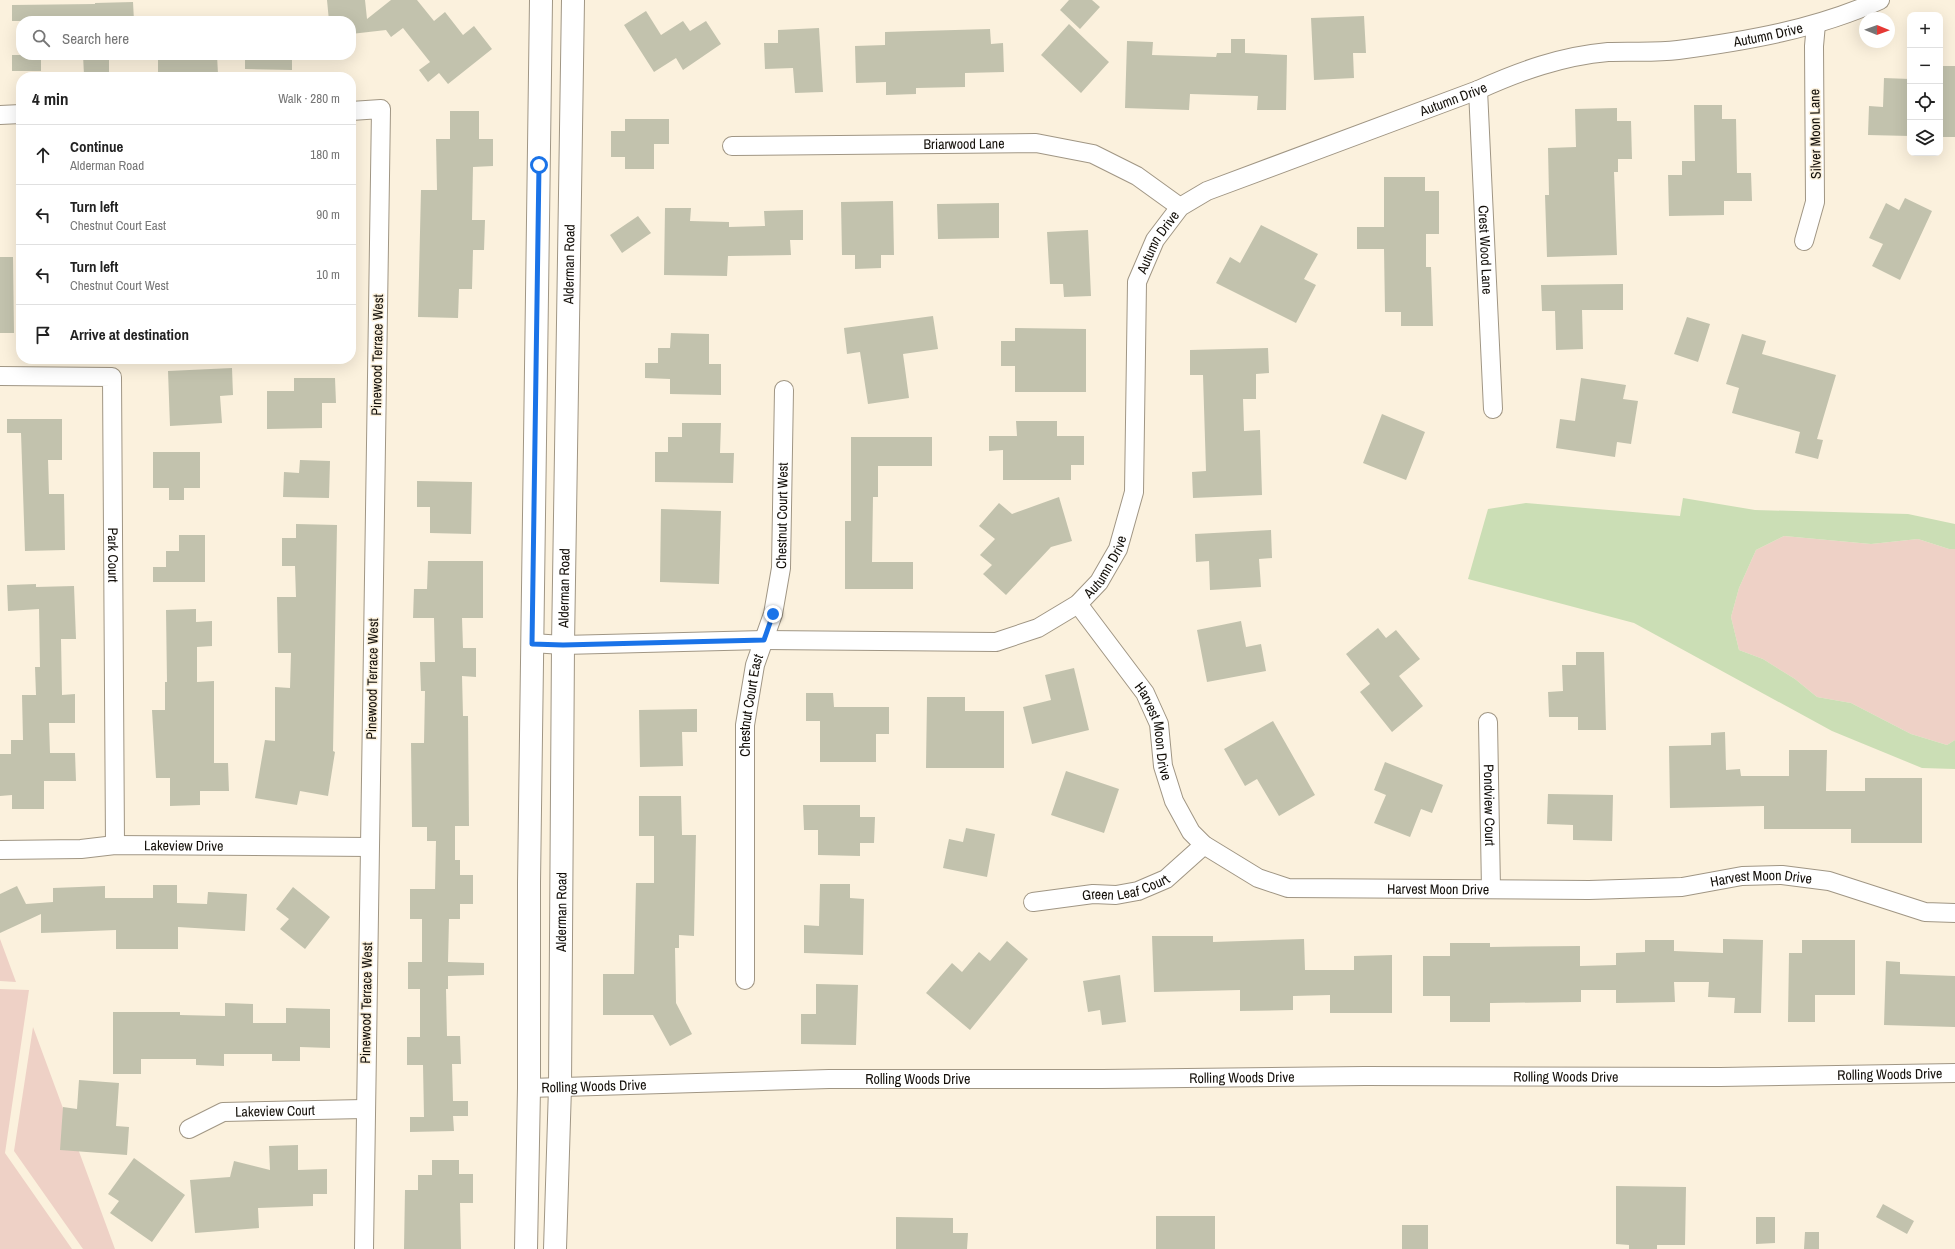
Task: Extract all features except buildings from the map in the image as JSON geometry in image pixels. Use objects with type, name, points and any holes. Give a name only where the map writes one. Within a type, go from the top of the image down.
[{"type":"main road","points":[[526,1249],[529,1088],[532,644],[541,0]]},
{"type":"main road","name":"Alderman Road","points":[[555,1249],[560,1087],[563,645],[573,0]]},
{"type":"street","name":"Autumn Drive","points":[[764,640],[996,642],[1038,628],[1078,604],[1099,582],[1118,549],[1134,492],[1137,282],[1155,240],[1180,207],[1207,191],[1478,90],[1516,73],[1561,60],[1608,52],[1676,50],[1729,42],[1816,24],[1880,0]]},
{"type":"street","name":"Silver Moon Lane","points":[[1804,241],[1815,202],[1814,46],[1816,24]]},
{"type":"street","name":"Crest Wood Lane","points":[[1478,90],[1494,410]]},
{"type":"street","name":"Pinewood Terrace West","points":[[356,110],[381,108],[364,1109],[364,1249]]},
{"type":"street","points":[[0,115],[16,114]]},
{"type":"street","name":"Briarwood Lane","points":[[732,146],[1036,143],[1093,154],[1137,176],[1180,207]]},
{"type":"street","name":"Park Court","points":[[0,376],[112,376],[115,844]]},
{"type":"street","name":"Chestnut Court West","points":[[764,640],[773,614],[781,568],[784,390]]},
{"type":"street","name":"Harvest Moon Drive","points":[[1078,604],[1145,693],[1159,724],[1163,766],[1174,801],[1191,832],[1204,845],[1258,878],[1288,888],[1490,888],[1589,890],[1682,887],[1742,876],[1782,875],[1830,881],[1925,912],[1955,913]]},
{"type":"street","name":"Chestnut Court East","points":[[532,644],[563,645],[764,640],[755,665],[745,725],[745,980]]},
{"type":"street","name":"Pondview Court","points":[[1488,722],[1490,888]]},
{"type":"street","name":"Lakeview Drive","points":[[0,850],[81,849],[115,844],[369,847]]},
{"type":"street","name":"Green Leaf Court","points":[[1033,902],[1093,894],[1116,895],[1138,891],[1166,879],[1204,845]]},
{"type":"street","name":"Rolling Woods Drive","points":[[529,1088],[829,1079],[1102,1079],[1365,1076],[1720,1077],[1955,1073]]},
{"type":"street","name":"Lakeview Court","points":[[189,1129],[223,1112],[364,1109]]},
{"type":"shaded area","points":[[1683,498],[1755,510],[1908,514],[1955,524],[1955,549],[1949,549],[1918,539],[1871,544],[1784,536],[1756,550],[1739,588],[1731,617],[1739,650],[1763,659],[1795,679],[1817,697],[1851,703],[1911,734],[1947,745],[1955,740],[1955,769],[1922,768],[1832,731],[1634,623],[1468,579],[1488,509],[1526,503],[1680,516]]},
{"type":"shaded area","points":[[1784,536],[1871,544],[1918,539],[1949,549],[1955,549],[1955,740],[1947,745],[1911,734],[1851,703],[1817,697],[1795,679],[1763,659],[1739,650],[1731,617],[1739,588],[1756,550]]},
{"type":"shaded area","points":[[0,939],[16,982],[0,981]]},
{"type":"shaded area","points":[[0,989],[29,990],[5,1153],[72,1249],[0,1249]]},
{"type":"shaded area","points":[[33,1027],[115,1249],[83,1249],[14,1151]]},
{"type":"route","points":[[539,165],[532,644],[563,645],[764,640],[773,614]]}]
